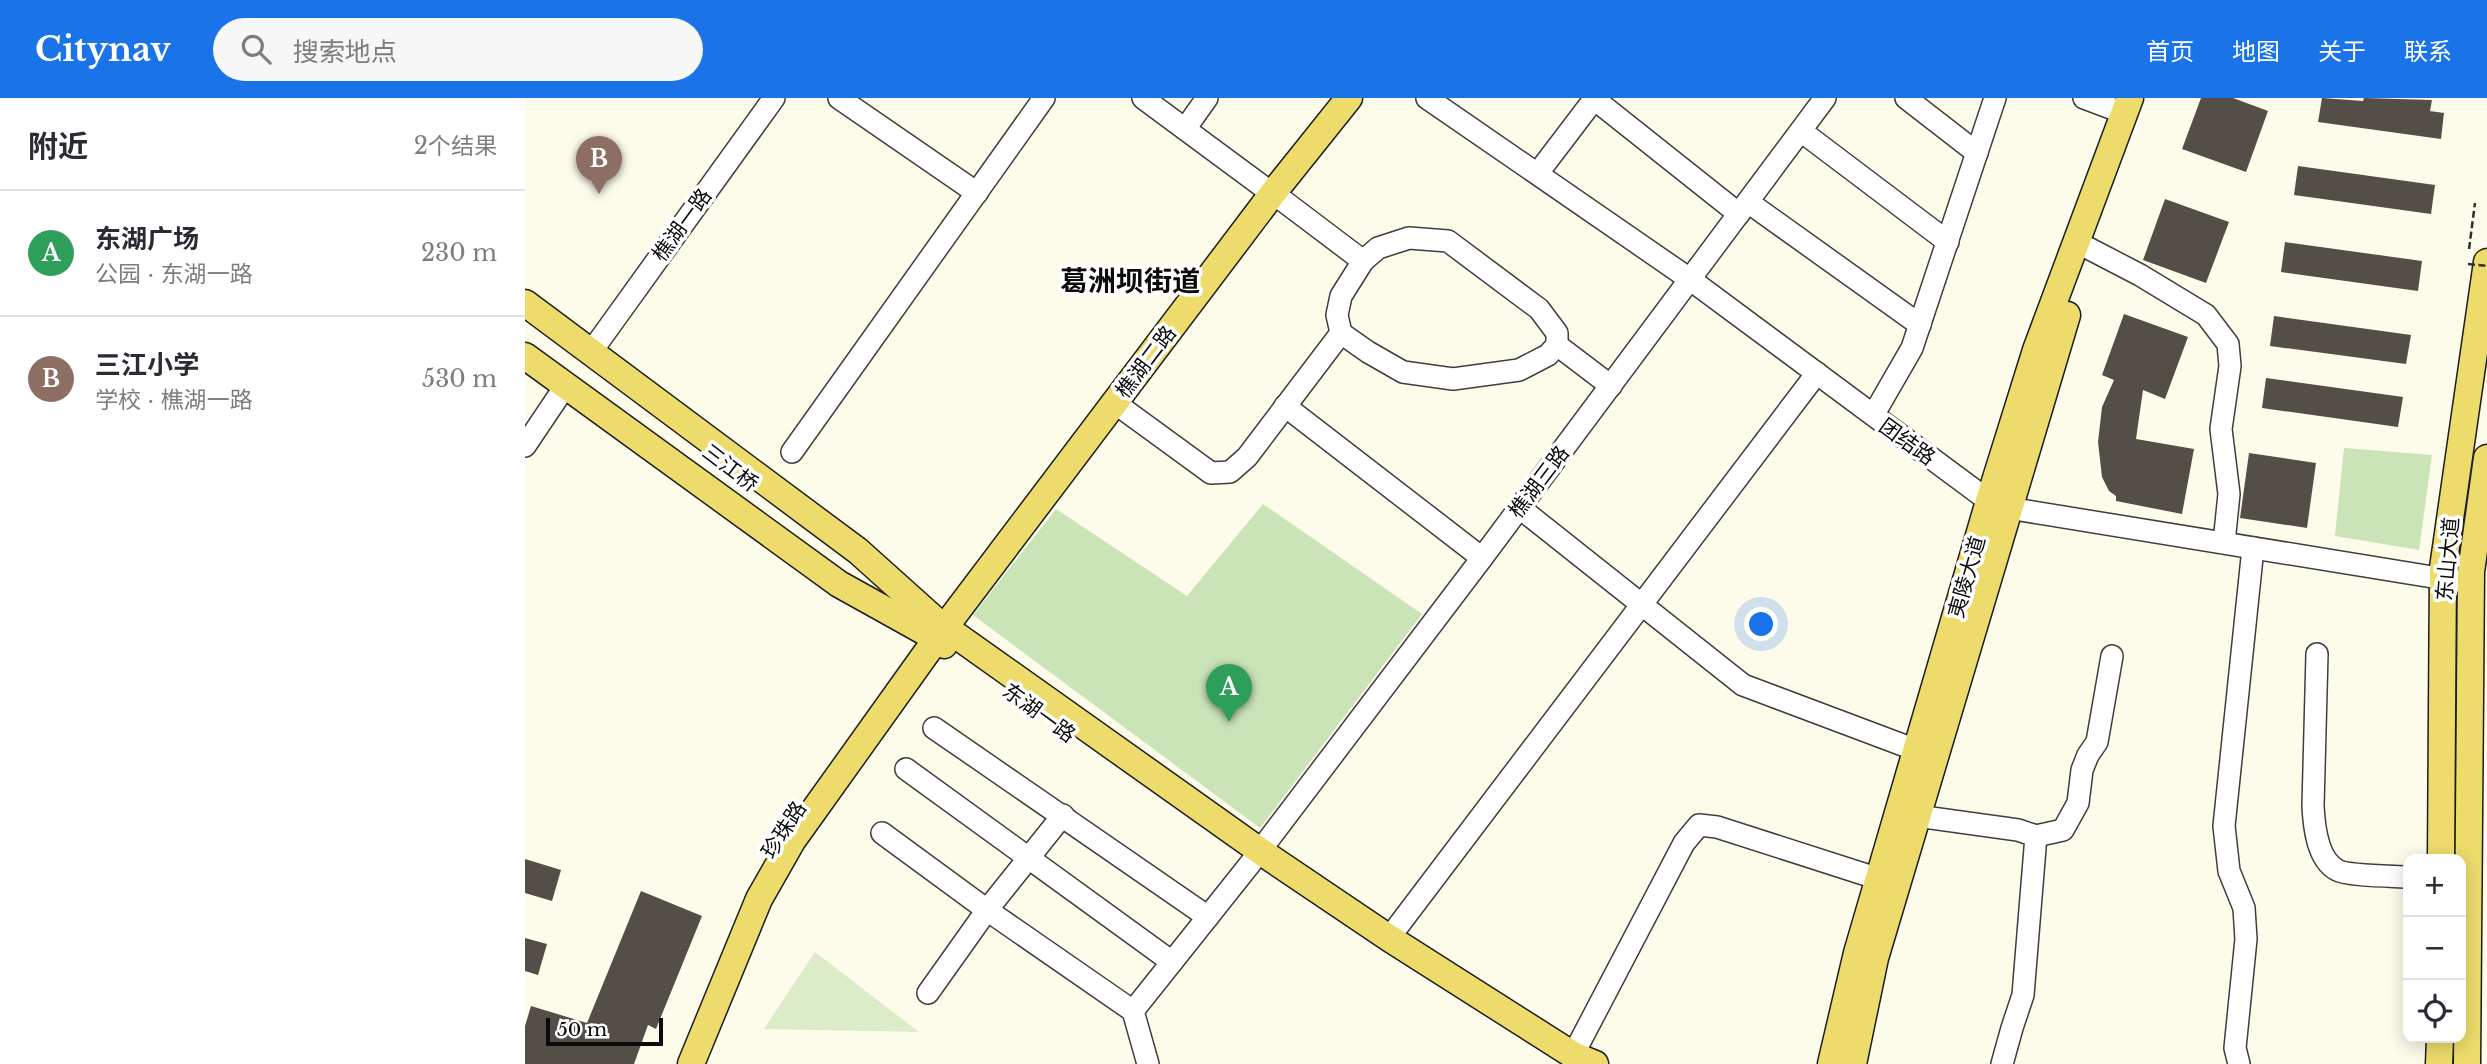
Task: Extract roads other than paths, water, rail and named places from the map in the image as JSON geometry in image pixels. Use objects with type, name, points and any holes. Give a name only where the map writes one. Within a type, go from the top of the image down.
[{"type":"main road","name":"樵湖二路","points":[[936,630],[1115,403],[1331,98]]},
{"type":"main road","name":"樵湖二路","points":[[936,630],[1268,190],[1349,98]]},
{"type":"main road","name":"夷陵大道","points":[[1831,1064],[1857,954],[1916,750],[2088,248],[2149,98]]},
{"type":"main road","name":"夷陵大道","points":[[1853,1064],[1875,958],[1917,816],[2000,500],[2036,350],[2127,106]]},
{"type":"main road","name":"东山大道","points":[[2441,854],[2443,573],[2480,264]]},
{"type":"main road","points":[[525,303],[858,551],[936,630],[1255,857],[1576,1061]]},
{"type":"main road","name":"三江桥","points":[[525,316],[936,630]]},
{"type":"main road","name":"三江桥","points":[[525,337],[936,630]]},
{"type":"main road","points":[[525,356],[839,584],[936,630]]},
{"type":"main road","name":"东山大道","points":[[2467,1064],[2471,577],[2487,458]]},
{"type":"main road","name":"珍珠路","points":[[673,1064],[745,893],[779,832],[936,630]]},
{"type":"main road","name":"珍珠路","points":[[691,1064],[759,899],[792,841],[936,630]]},
{"type":"main road","points":[[1255,857],[1389,938],[1576,1061]]},
{"type":"main road","points":[[2439,1064],[2440,1043]]},
{"type":"street","name":"樵湖一路","points":[[591,352],[774,98]]},
{"type":"street","points":[[839,98],[977,193]]},
{"type":"street","points":[[792,452],[1044,98]]},
{"type":"street","points":[[1143,98],[1363,261]]},
{"type":"street","points":[[1185,129],[1207,98]]},
{"type":"street","name":"团结路","points":[[1427,98],[1694,276],[1817,373],[2000,500],[2253,548],[2471,577]]},
{"type":"street","name":"团结路","points":[[1446,98],[1544,165],[1878,407],[2000,500],[2225,533],[2443,573]]},
{"type":"street","points":[[1544,165],[1594,98],[1743,208],[1920,325]]},
{"type":"street","name":"樵湖三路","points":[[1133,1011],[1255,857],[1520,508],[1825,98]]},
{"type":"street","points":[[1906,98],[1977,153]]},
{"type":"street","points":[[1878,407],[1906,360],[1920,325],[1995,98]]},
{"type":"street","points":[[2084,98],[2127,106]]},
{"type":"street","points":[[1801,131],[1948,242]]},
{"type":"street","points":[[1409,238],[1448,241],[1539,309],[1557,333],[1557,345],[1548,355],[1520,370],[1453,379],[1403,372],[1341,333],[1336,315],[1341,296],[1363,261],[1378,248],[1409,238]]},
{"type":"street","points":[[2088,248],[2140,275],[2206,315],[2228,345],[2230,366],[2221,429],[2229,494],[2225,533]]},
{"type":"street","points":[[1115,403],[1211,473],[1230,472],[1247,457],[1341,333]]},
{"type":"street","points":[[1557,345],[1611,386]]},
{"type":"street","points":[[1389,938],[1817,373]]},
{"type":"street","points":[[525,446],[566,385]]},
{"type":"street","points":[[1285,406],[1482,558]]},
{"type":"street","points":[[1520,508],[1743,685],[1916,750]]},
{"type":"street","points":[[2239,1064],[2235,1048],[2246,939],[2244,908],[2229,871],[2224,826],[2253,548]]},
{"type":"street","points":[[2317,654],[2313,806],[2315,828],[2325,860],[2339,872],[2403,877]]},
{"type":"street","points":[[1917,816],[2018,830],[2036,836],[2063,831],[2078,803],[2082,770],[2097,742],[2112,656]]},
{"type":"street","points":[[935,728],[1208,916]]},
{"type":"street","points":[[906,769],[1172,962]]},
{"type":"street","points":[[929,993],[987,909],[1063,815]]},
{"type":"street","points":[[1576,1061],[1678,853],[1699,825],[1717,827],[1879,879]]},
{"type":"street","points":[[882,833],[1133,1011],[1148,1064]]},
{"type":"street","points":[[2003,1064],[2024,995],[2036,836]]},
{"type":"place","name":"三江小学","points":[[599,194]]},
{"type":"place","name":"东湖广场","points":[[1229,722]]},
{"type":"district","name":"葛洲坝街道","points":[[1130,281]]}]
